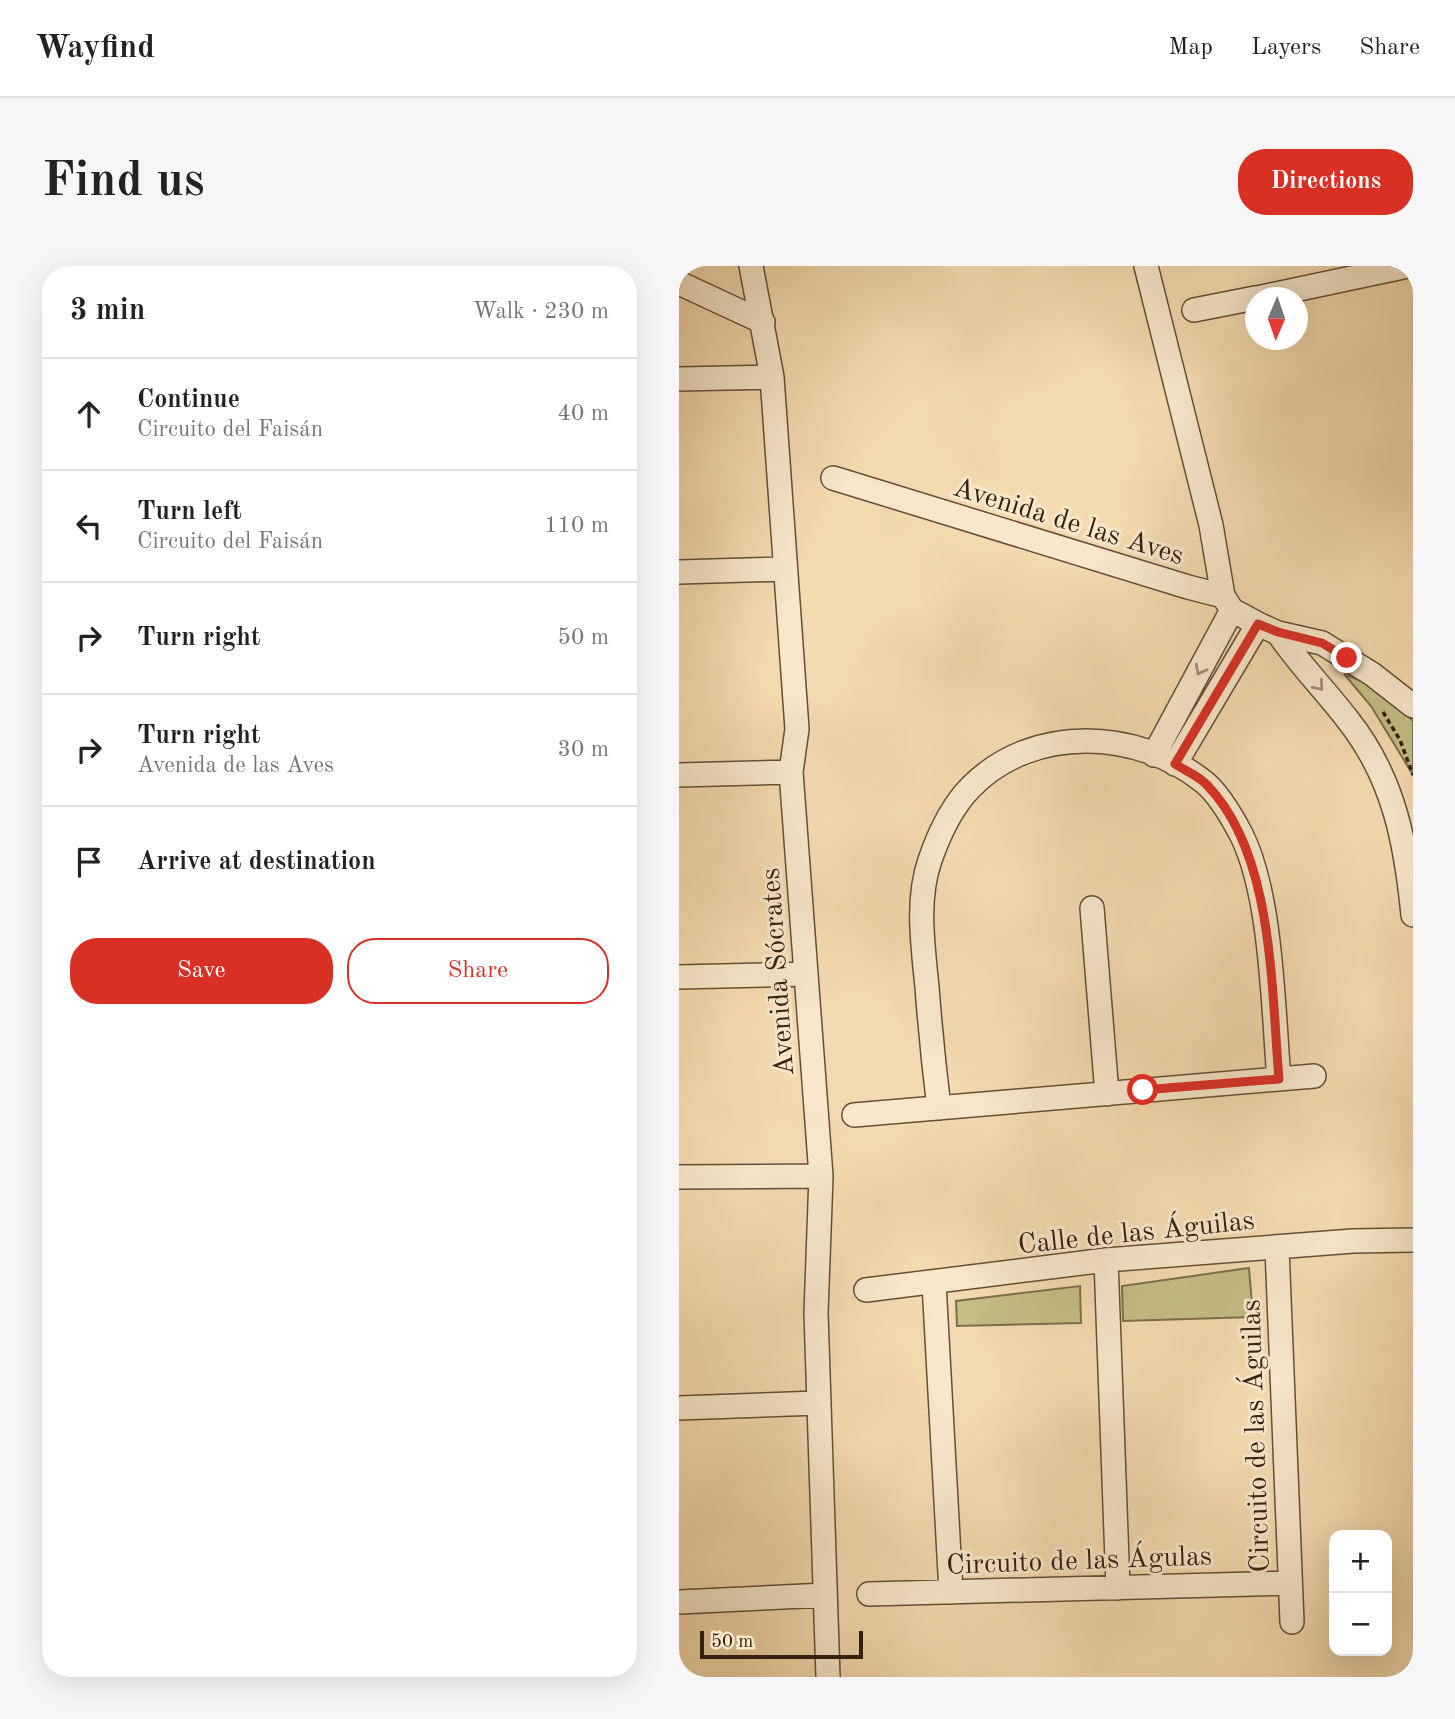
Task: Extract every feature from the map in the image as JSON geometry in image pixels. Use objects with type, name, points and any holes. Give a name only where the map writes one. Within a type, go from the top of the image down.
[{"type":"street","name":"Avenida Sócrates","points":[[751,266],[772,377],[797,729],[791,772],[821,1176],[816,1313],[828,1677]]},
{"type":"street","points":[[1146,266],[1211,526],[1227,603],[1165,760]]},
{"type":"street","points":[[1308,287],[1408,266]]},
{"type":"street","points":[[679,283],[763,322]]},
{"type":"street","points":[[1194,310],[1245,300]]},
{"type":"street","points":[[679,379],[772,377]]},
{"type":"street","name":"Avenida de las Aves","points":[[834,478],[1188,587],[1227,603],[1268,628],[1322,643],[1372,674],[1413,706]]},
{"type":"street","points":[[679,572],[784,569]]},
{"type":"street","points":[[1165,760],[1268,628]]},
{"type":"street","name":"Avenida de las Aves","points":[[1268,628],[1348,719],[1382,775],[1396,809],[1408,863],[1413,915]]},
{"type":"street","points":[[939,1108],[922,931],[923,899],[929,863],[943,828],[957,803],[972,786],[993,770],[1024,753],[1079,740],[1108,741],[1139,747],[1206,783],[1241,833],[1252,862],[1267,940],[1279,1079]]},
{"type":"street","points":[[679,775],[791,772]]},
{"type":"street","points":[[1092,908],[1107,1094]]},
{"type":"street","points":[[679,976],[805,974]]},
{"type":"street","points":[[854,1115],[1314,1076]]},
{"type":"street","points":[[679,1177],[821,1176]]},
{"type":"street","name":"Calle de las Águilas","points":[[866,1290],[1106,1260],[1353,1241],[1413,1240]]},
{"type":"street","name":"Circuito de las Águilas","points":[[1277,1248],[1291,1622]]},
{"type":"street","points":[[1106,1260],[1118,1588]]},
{"type":"street","points":[[934,1283],[951,1592]]},
{"type":"street","points":[[679,1408],[818,1403]]},
{"type":"street","name":"Circuito de las Águlas","points":[[869,1594],[1290,1583]]},
{"type":"street","points":[[679,1602],[825,1595]]},
{"type":"path","points":[[1381,709],[1400,740],[1413,775]]},
{"type":"shaded area","points":[[1344,674],[1381,689],[1413,721],[1413,775],[1371,706]]},
{"type":"shaded area","points":[[1249,1268],[1253,1317],[1123,1321],[1122,1286]]},
{"type":"shaded area","points":[[1080,1286],[1081,1323],[957,1326],[956,1301]]},
{"type":"route","points":[[1143,1090],[1279,1079],[1267,940],[1252,862],[1241,833],[1206,783],[1175,764],[1258,624],[1322,643],[1347,658]]}]
